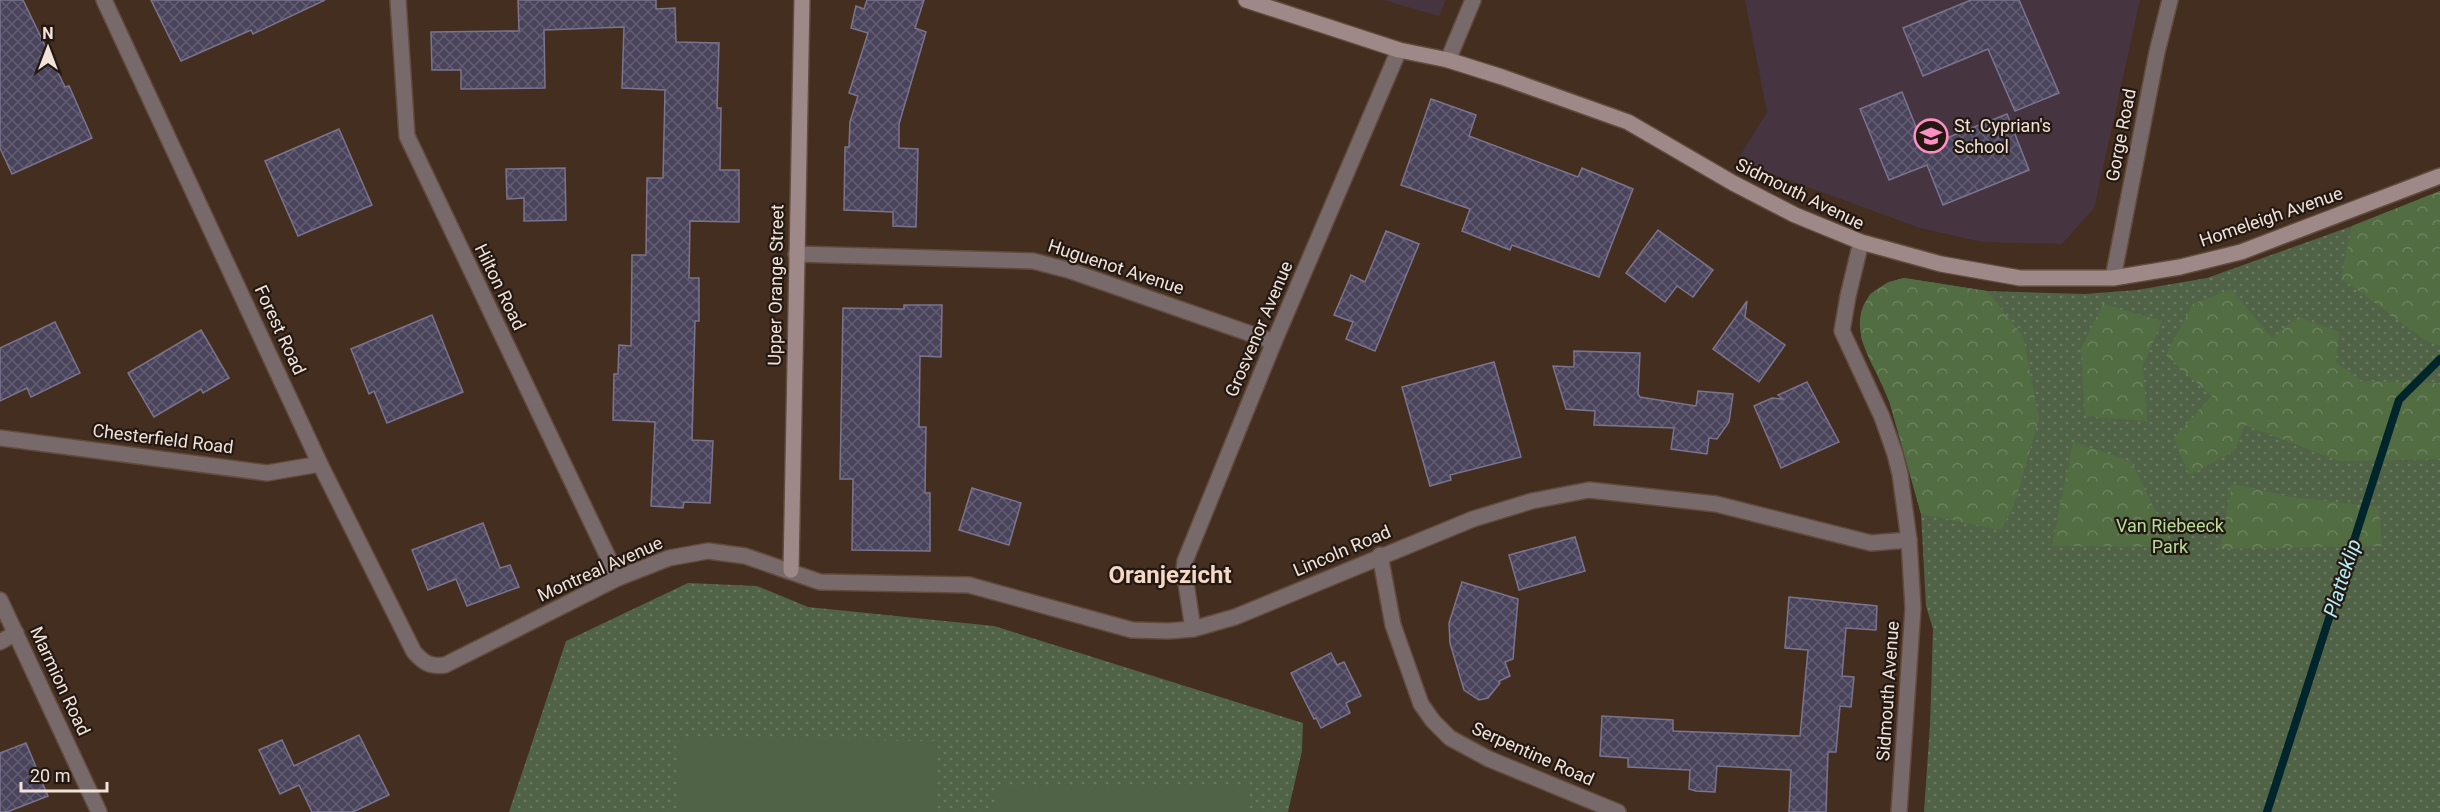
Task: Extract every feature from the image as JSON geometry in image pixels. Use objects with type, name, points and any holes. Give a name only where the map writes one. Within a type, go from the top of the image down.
[{"type":"street","name":"Forest Road","points":[[104,0],[320,464],[410,644],[423,662],[434,667]]},
{"type":"street","name":"Hilton Road","points":[[398,0],[407,136],[618,578]]},
{"type":"street","name":"Upper Orange Street","points":[[791,570],[802,0]]},
{"type":"street","name":"Sidmouth Avenue","points":[[1246,0],[1399,50],[1448,60],[1628,122],[1733,183],[1795,214],[1862,242],[1848,296],[1842,331],[1882,417],[1895,454],[1909,540],[1913,608],[1899,812]]},
{"type":"street","points":[[1448,60],[1473,0]]},
{"type":"street","name":"Gorge Road","points":[[2113,278],[2157,52],[2170,0]]},
{"type":"street","name":"Grosvenor Avenue","points":[[1193,629],[1184,570],[1185,561],[1274,342],[1399,50]]},
{"type":"street","name":"Homeleigh Avenue","points":[[1862,242],[1941,264],[2020,278],[2113,278],[2180,267],[2241,252],[2440,176]]},
{"type":"street","name":"Huguenot Avenue","points":[[796,254],[1040,262],[1274,342]]},
{"type":"street","name":"Chesterfield Road","points":[[0,438],[267,472],[320,464]]},
{"type":"street","name":"Lincoln Road","points":[[791,570],[820,582],[969,585],[1132,630],[1168,631],[1193,629],[1235,617],[1380,555],[1473,519],[1532,501],[1589,490],[1716,504],[1871,543],[1909,540]]},
{"type":"street","name":"Montreal Avenue","points":[[434,667],[445,665],[618,578],[669,558],[708,551],[745,556],[791,570]]},
{"type":"street","name":"Serpentine Road","points":[[1380,555],[1394,625],[1421,704],[1433,722],[1450,738],[1489,759],[1618,812]]},
{"type":"street","name":"Marmion Road","points":[[0,600],[99,812]]},
{"type":"street","points":[[0,642],[16,633]]},
{"type":"shaded area","points":[[1383,0],[1446,0],[1439,16]]},
{"type":"shaded area","name":"St. Cyprian's School","points":[[1745,0],[2140,0],[2094,208],[2062,244],[1982,242],[1920,228],[1737,161],[1767,112]]},
{"type":"green space","name":"Van Riebeeck Park","points":[[2440,191],[2440,812],[1924,812],[1933,629],[1926,606],[1921,514],[1889,401],[1861,338],[1861,313],[1870,294],[1888,282],[1904,278],[1987,291],[2085,294],[2137,290],[2207,278],[2352,226]]},
{"type":"green space","points":[[2440,191],[2440,346],[2425,340],[2341,278],[2352,226]]},
{"type":"green space","points":[[1904,278],[1987,291],[2023,336],[2039,419],[2014,506],[2001,530],[1921,514],[1890,403],[1865,348],[1860,325],[1861,313],[1867,299],[1877,289]]},
{"type":"green space","points":[[2231,289],[2272,338],[2299,317],[2339,332],[2336,362],[2361,381],[2440,383],[2440,459],[2339,461],[2245,425],[2234,451],[2189,475],[2174,438],[2212,396],[2166,355],[2193,304]]},
{"type":"green space","points":[[2103,304],[2162,321],[2143,365],[2147,421],[2085,416],[2081,349]]},
{"type":"green space","points":[[2073,442],[2131,461],[2173,547],[2052,546]]},
{"type":"green space","points":[[2232,484],[2291,497],[2379,507],[2382,546],[2220,549]]},
{"type":"green space","points":[[688,583],[757,586],[808,607],[994,626],[1303,723],[1302,751],[1288,812],[509,812],[566,641]]},
{"type":"green space","points":[[680,738],[937,741],[936,812],[679,812]]},
{"type":"green space","points":[[996,785],[1250,786],[1250,812],[996,812]]},
{"type":"building","points":[[0,0],[23,0],[65,87],[69,86],[92,138],[12,174],[0,148]]},
{"type":"building","points":[[151,0],[325,0],[253,34],[251,30],[181,61]]},
{"type":"building","points":[[518,0],[656,0],[656,9],[675,8],[676,42],[719,43],[717,108],[721,108],[720,170],[739,170],[739,222],[690,221],[689,278],[699,278],[699,321],[695,321],[692,440],[713,441],[710,503],[684,502],[683,508],[651,506],[655,422],[613,420],[614,374],[618,374],[619,345],[631,346],[632,255],[646,255],[647,178],[663,178],[665,90],[622,88],[624,27],[544,30],[545,88],[461,89],[461,70],[432,70],[431,32],[519,31]]},
{"type":"building","points":[[867,0],[924,0],[915,28],[926,32],[899,124],[899,148],[918,149],[916,227],[893,226],[893,212],[844,210],[845,147],[849,147],[850,122],[858,96],[849,93],[868,33],[851,28],[856,6],[864,9]]},
{"type":"building","points":[[1971,0],[2019,0],[2059,93],[2015,111],[1988,49],[1923,76],[1903,28]]},
{"type":"building","points":[[1902,92],[1924,147],[2007,114],[2029,170],[1943,205],[1927,165],[1889,180],[1860,109]]},
{"type":"building","points":[[1431,99],[1476,115],[1469,136],[1578,177],[1582,168],[1633,189],[1599,277],[1512,245],[1510,250],[1462,231],[1470,209],[1401,185]]},
{"type":"building","points":[[339,129],[372,205],[298,236],[265,161]]},
{"type":"building","points":[[565,168],[566,220],[524,221],[524,198],[507,199],[506,169]]},
{"type":"building","points":[[1658,230],[1713,270],[1693,297],[1677,286],[1665,302],[1626,273]]},
{"type":"building","points":[[1386,231],[1419,244],[1375,351],[1346,339],[1353,322],[1334,315],[1351,275],[1365,282]]},
{"type":"building","points":[[1747,301],[1745,317],[1785,345],[1759,382],[1713,349]]},
{"type":"building","points":[[904,305],[942,305],[941,357],[920,356],[919,427],[926,427],[925,493],[930,493],[930,551],[852,550],[853,479],[840,479],[843,308],[904,309]]},
{"type":"building","points":[[432,315],[463,392],[387,423],[374,391],[369,394],[351,349]]},
{"type":"building","points":[[55,322],[80,373],[31,397],[27,388],[0,401],[0,348]]},
{"type":"building","points":[[201,330],[229,378],[203,393],[201,389],[154,417],[128,373]]},
{"type":"building","points":[[1574,351],[1640,353],[1638,394],[1640,397],[1696,406],[1698,391],[1733,394],[1729,422],[1717,439],[1709,438],[1707,454],[1671,449],[1674,428],[1594,425],[1595,411],[1566,409],[1553,366],[1574,367]]},
{"type":"building","points":[[1494,362],[1521,457],[1450,475],[1451,480],[1430,486],[1402,387]]},
{"type":"building","points":[[1807,382],[1839,442],[1781,468],[1754,406],[1772,398],[1783,399],[1778,395]]},
{"type":"building","points":[[972,488],[1021,503],[1009,545],[959,530]]},
{"type":"building","points":[[483,523],[500,568],[510,565],[519,587],[467,606],[456,579],[428,590],[412,550]]},
{"type":"building","points":[[1575,537],[1585,571],[1519,590],[1509,555]]},
{"type":"building","points":[[1462,582],[1518,599],[1513,659],[1505,662],[1510,676],[1499,681],[1500,683],[1488,698],[1479,700],[1464,690],[1450,643],[1449,623]]},
{"type":"building","points":[[1789,597],[1877,606],[1876,630],[1846,628],[1842,676],[1854,677],[1851,707],[1840,706],[1836,752],[1828,752],[1826,812],[1789,812],[1791,770],[1717,766],[1715,792],[1696,791],[1689,789],[1690,770],[1628,767],[1628,758],[1600,756],[1602,716],[1673,720],[1673,731],[1800,736],[1808,650],[1785,648]]},
{"type":"building","points":[[1331,653],[1337,665],[1344,662],[1361,696],[1346,703],[1350,713],[1321,728],[1316,718],[1314,719],[1291,673]]},
{"type":"building","points":[[359,735],[389,795],[353,812],[312,812],[299,785],[280,794],[259,750],[282,740],[294,766]]},
{"type":"building","points":[[26,743],[48,796],[7,812],[0,812],[0,753]]},
{"type":"waterway","name":"Platteklip","points":[[2267,812],[2399,400],[2440,359]]},
{"type":"place","name":"St. Cyprian's School","points":[[1931,136]]},
{"type":"district","name":"Oranjezicht","points":[[1170,575]]}]
